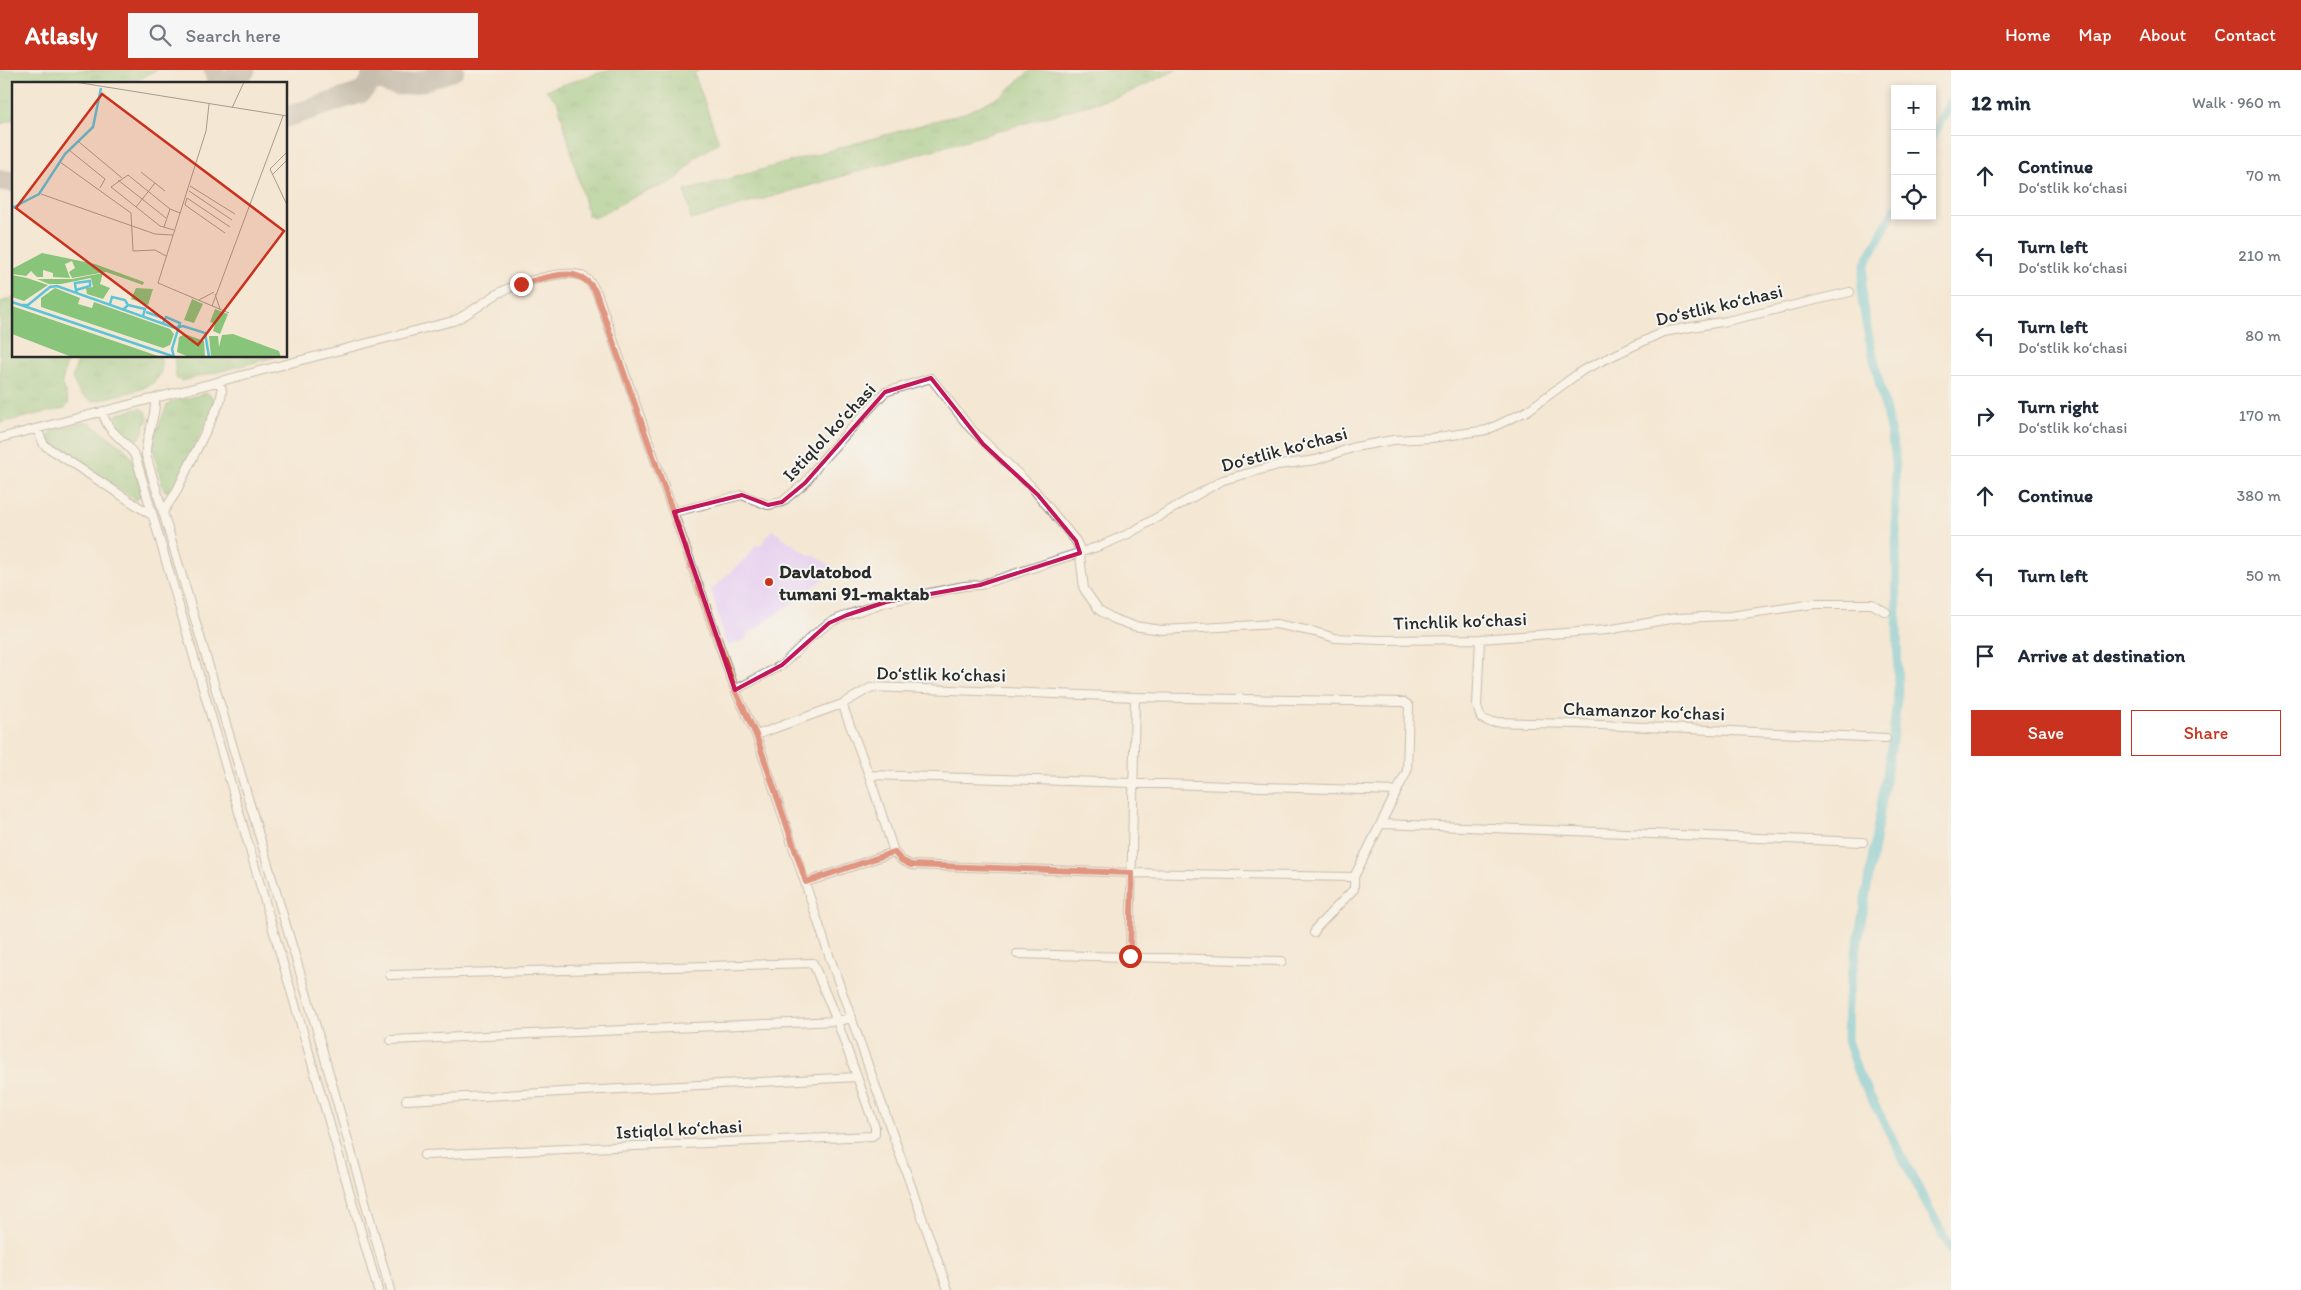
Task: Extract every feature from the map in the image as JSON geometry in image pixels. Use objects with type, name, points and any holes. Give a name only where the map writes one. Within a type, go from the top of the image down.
[{"type":"street","points":[[0,438],[452,321],[467,315],[501,292],[521,284],[566,273],[581,276],[592,285],[674,512],[735,690],[756,735],[851,1018],[948,1290]]},
{"type":"street","name":"Doʻstlik koʻchasi","points":[[735,690],[782,665],[817,632],[829,623],[847,614],[886,602],[964,586],[980,585],[1080,553],[1128,534],[1223,480],[1278,465],[1316,460],[1355,446],[1487,430],[1527,411],[1583,370],[1663,332],[1727,321],[1850,292]]},
{"type":"street","name":"Istiqlol koʻchasi","points":[[674,512],[742,495],[768,506],[782,502],[805,483],[822,460],[885,392],[931,378],[983,444],[1038,495],[1076,542],[1080,553]]},
{"type":"street","points":[[163,512],[220,402],[222,391],[220,381]]},
{"type":"street","points":[[155,398],[156,408],[146,442],[146,455],[313,1016],[390,1290]]},
{"type":"street","points":[[103,411],[104,420],[109,428],[130,446],[136,458],[378,1290]]},
{"type":"street","points":[[36,428],[44,445],[153,516]]},
{"type":"street","name":"Tinchlik koʻchasi","points":[[1080,553],[1084,589],[1099,610],[1114,619],[1134,626],[1162,630],[1276,624],[1335,638],[1379,640],[1480,639],[1607,630],[1676,618],[1730,616],[1814,604],[1872,604],[1886,612]]},
{"type":"street","name":"Chamanzor koʻchasi","points":[[1480,639],[1477,706],[1481,718],[1490,722],[1579,724],[1886,738]]},
{"type":"street","name":"Doʻstlik koʻchasi","points":[[756,735],[842,704],[872,687],[1135,697],[1407,703],[1410,709],[1407,771],[1354,877],[1354,889],[1317,927],[1314,933]]},
{"type":"street","points":[[1130,956],[1135,697]]},
{"type":"street","points":[[842,704],[869,775],[894,852],[901,860],[911,865],[1132,873],[1354,877]]},
{"type":"street","points":[[869,775],[1397,791]]},
{"type":"street","points":[[1382,824],[1863,842]]},
{"type":"street","points":[[806,882],[894,852]]},
{"type":"street","points":[[1016,954],[1282,961]]},
{"type":"street","name":"Istiqlol koʻchasi","points":[[390,975],[813,963],[837,1020],[875,1127],[875,1134],[872,1136],[424,1155]]},
{"type":"street","points":[[392,1040],[851,1018]]},
{"type":"street","points":[[406,1100],[857,1077]]},
{"type":"highlighted area","points":[[931,378],[983,444],[1038,495],[1076,541],[1080,553],[980,585],[886,602],[847,615],[829,623],[782,665],[735,690],[674,512],[742,495],[768,505],[782,502],[805,483],[885,392]]},
{"type":"shaded area","name":"Davlatobod tumani 91-maktab","points":[[772,530],[809,555],[816,556],[834,568],[831,574],[746,636],[747,639],[726,646],[711,590],[749,555],[756,545],[759,547]]},
{"type":"green space","points":[[0,70],[156,70],[130,82],[12,82],[12,121],[0,124]]},
{"type":"green space","points":[[608,70],[700,70],[694,73],[719,142],[695,158],[679,177],[670,183],[639,194],[594,218],[588,215],[558,103],[546,90]]},
{"type":"green space","points":[[1031,70],[1176,70],[1126,94],[691,220],[685,191],[967,112],[1002,95]]},
{"type":"green space","points":[[12,298],[12,358],[68,358],[62,383],[69,404],[65,408],[0,423],[0,302]]},
{"type":"green space","points":[[83,358],[160,358],[162,366],[156,380],[143,388],[102,400],[92,401],[80,394],[72,378],[77,363]]},
{"type":"green space","points":[[174,358],[271,358],[182,381],[176,378]]},
{"type":"green space","points":[[207,393],[215,399],[215,405],[174,487],[170,491],[165,491],[162,486],[152,443],[167,405],[171,402]]},
{"type":"green space","points":[[140,408],[146,411],[148,418],[140,438],[134,440],[116,427],[114,420],[117,414]]},
{"type":"green space","points":[[84,422],[90,423],[125,449],[131,457],[141,491],[140,497],[136,500],[51,445],[48,440],[51,431]]},
{"type":"waterway","points":[[1936,130],[1951,102]]},
{"type":"waterway","points":[[1891,215],[1865,264],[1862,282],[1862,301],[1895,452],[1898,692],[1892,742],[1848,999],[1847,1040],[1858,1073],[1951,1250]]},
{"type":"taxiway","points":[[214,70],[217,82]]},
{"type":"taxiway","points":[[230,82],[233,77],[245,70]]},
{"type":"taxiway","points":[[288,116],[360,93],[371,82],[372,70]]},
{"type":"taxiway","points":[[374,70],[381,79],[390,84],[400,85],[423,81],[454,70]]},
{"type":"taxiway","points":[[0,180],[12,182]]},
{"type":"place","name":"Davlatobod tumani 91-maktab","points":[[769,582]]},
{"type":"route","points":[[521,284],[566,273],[581,276],[588,280],[596,293],[735,690],[756,735],[806,882],[894,852],[901,860],[911,865],[1132,873],[1130,956]]}]
